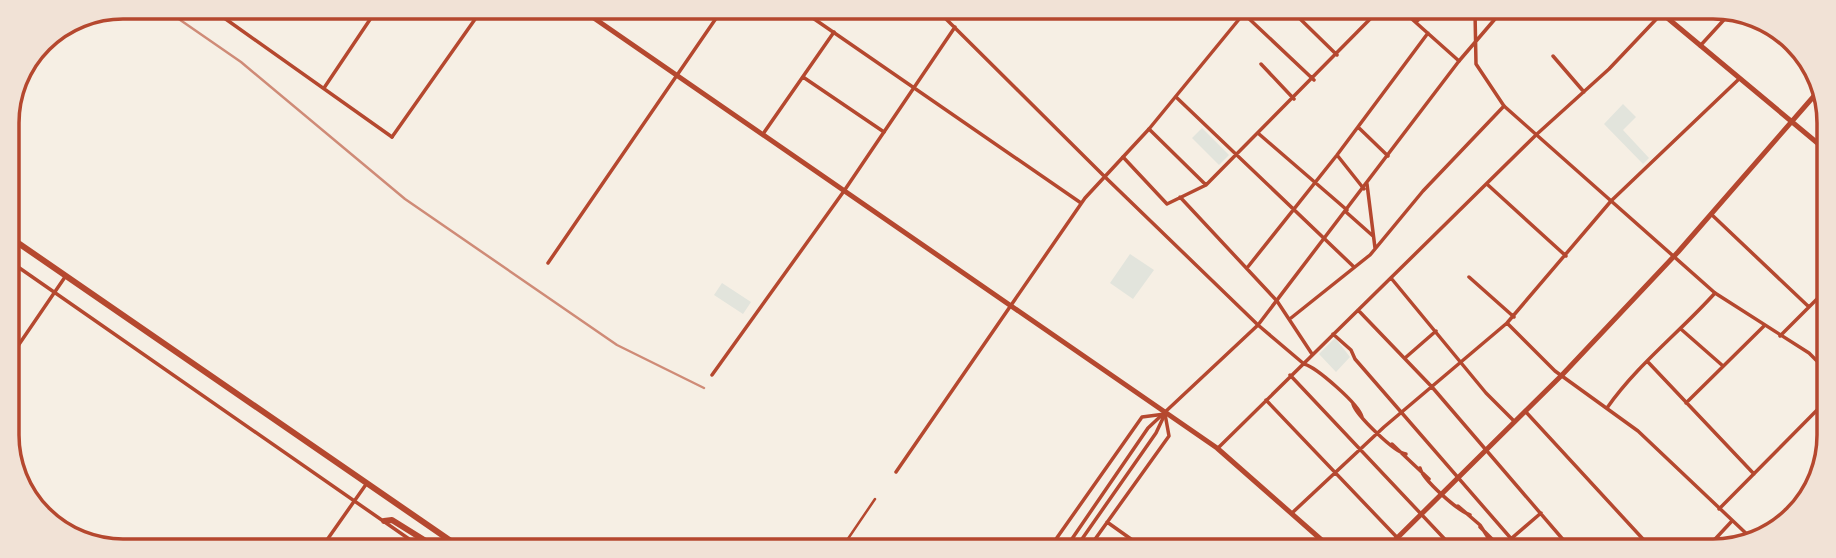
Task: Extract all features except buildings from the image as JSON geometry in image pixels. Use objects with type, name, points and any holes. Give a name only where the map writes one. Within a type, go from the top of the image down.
[{"type":"highway","points":[[19,244],[446,539]]},
{"type":"highway","points":[[384,521],[392,520],[423,539]]},
{"type":"main road","points":[[595,19],[1217,448],[1321,539]]},
{"type":"main road","points":[[1670,19],[1817,143]]},
{"type":"main road","points":[[1398,539],[1458,478],[1487,453],[1514,421],[1562,375],[1673,257],[1813,97]]},
{"type":"street","points":[[226,19],[392,137],[475,19]]},
{"type":"street","points":[[324,88],[370,19]]},
{"type":"street","points":[[548,263],[716,19]]},
{"type":"street","points":[[814,19],[1081,204]]},
{"type":"street","points":[[946,19],[1258,325],[1353,403],[1362,417],[1390,444],[1406,454],[1442,494],[1470,515],[1489,539]]},
{"type":"street","points":[[896,472],[1081,204],[1149,129],[1239,19]]},
{"type":"street","points":[[1250,19],[1314,80]]},
{"type":"street","points":[[1300,19],[1337,55]]},
{"type":"street","points":[[1123,157],[1167,204],[1206,185],[1314,80],[1370,19]]},
{"type":"street","points":[[1412,19],[1459,61]]},
{"type":"street","points":[[1416,22],[1419,19]]},
{"type":"street","points":[[1475,19],[1476,64],[1504,106],[1715,293],[1809,353],[1817,361]]},
{"type":"street","points":[[1073,539],[1148,428],[1258,325],[1366,187],[1459,61],[1495,19]]},
{"type":"street","points":[[1217,448],[1537,134],[1584,92],[1655,19]]},
{"type":"street","points":[[1700,46],[1725,20]]},
{"type":"street","points":[[712,375],[844,191],[955,27]]},
{"type":"street","points":[[763,134],[834,33]]},
{"type":"street","points":[[1247,268],[1337,155],[1428,33]]},
{"type":"street","points":[[1553,56],[1584,92]]},
{"type":"street","points":[[1261,64],[1294,99]]},
{"type":"street","points":[[803,77],[884,132]]},
{"type":"street","points":[[1292,513],[1378,433],[1514,317],[1611,201],[1738,79]]},
{"type":"street","points":[[1176,97],[1354,267]]},
{"type":"street","points":[[1291,317],[1375,249],[1423,191],[1504,106]]},
{"type":"street","points":[[1358,127],[1388,156]]},
{"type":"street","points":[[1149,129],[1206,185]]},
{"type":"street","points":[[1259,134],[1316,180],[1374,236]]},
{"type":"street","points":[[1337,155],[1366,187],[1375,249]]},
{"type":"street","points":[[1488,185],[1566,256]]},
{"type":"street","points":[[1180,197],[1291,317],[1312,354]]},
{"type":"street","points":[[1711,214],[1809,307]]},
{"type":"street","points":[[19,243],[368,482],[447,539]]},
{"type":"street","points":[[19,268],[409,539]]},
{"type":"street","points":[[19,344],[67,275]]},
{"type":"street","points":[[1469,277],[1514,317]]},
{"type":"street","points":[[1391,278],[1461,363],[1514,421]]},
{"type":"street","points":[[1607,408],[1627,379],[1682,330],[1715,293]]},
{"type":"street","points":[[1780,336],[1817,299]]},
{"type":"street","points":[[1358,310],[1432,387],[1563,539]]},
{"type":"street","points":[[1507,323],[1562,375],[1638,430],[1746,533]]},
{"type":"street","points":[[1686,403],[1764,326]]},
{"type":"street","points":[[1682,330],[1723,366]]},
{"type":"street","points":[[1405,358],[1436,331]]},
{"type":"street","points":[[1334,334],[1351,350],[1355,359],[1511,539],[1541,513]]},
{"type":"street","points":[[1648,362],[1754,474]]},
{"type":"street","points":[[1290,375],[1445,539]]},
{"type":"street","points":[[1266,400],[1398,539]]},
{"type":"street","points":[[1719,509],[1817,410]]},
{"type":"street","points":[[1524,411],[1643,539]]},
{"type":"street","points":[[1095,539],[1169,436],[1165,414]]},
{"type":"street","points":[[1083,539],[1156,433],[1165,414]]},
{"type":"street","points":[[1056,539],[1142,417],[1165,414]]},
{"type":"street","points":[[327,539],[368,482]]},
{"type":"street","points":[[848,539],[875,499]]},
{"type":"street","points":[[1715,539],[1732,521]]},
{"type":"street","points":[[1107,522],[1130,539]]},
{"type":"shaded area","points":[[1623,104],[1636,117],[1623,130],[1649,158],[1643,164],[1604,124]]},
{"type":"shaded area","points":[[1202,128],[1229,155],[1219,165],[1192,138]]},
{"type":"shaded area","points":[[1130,254],[1154,270],[1133,299],[1110,283]]},
{"type":"shaded area","points":[[722,283],[751,302],[743,314],[714,295]]},
{"type":"shaded area","points":[[1335,338],[1350,357],[1336,372],[1319,354]]},
{"type":"railway","points":[[179,19],[241,62],[405,199],[617,345],[704,388]]}]
